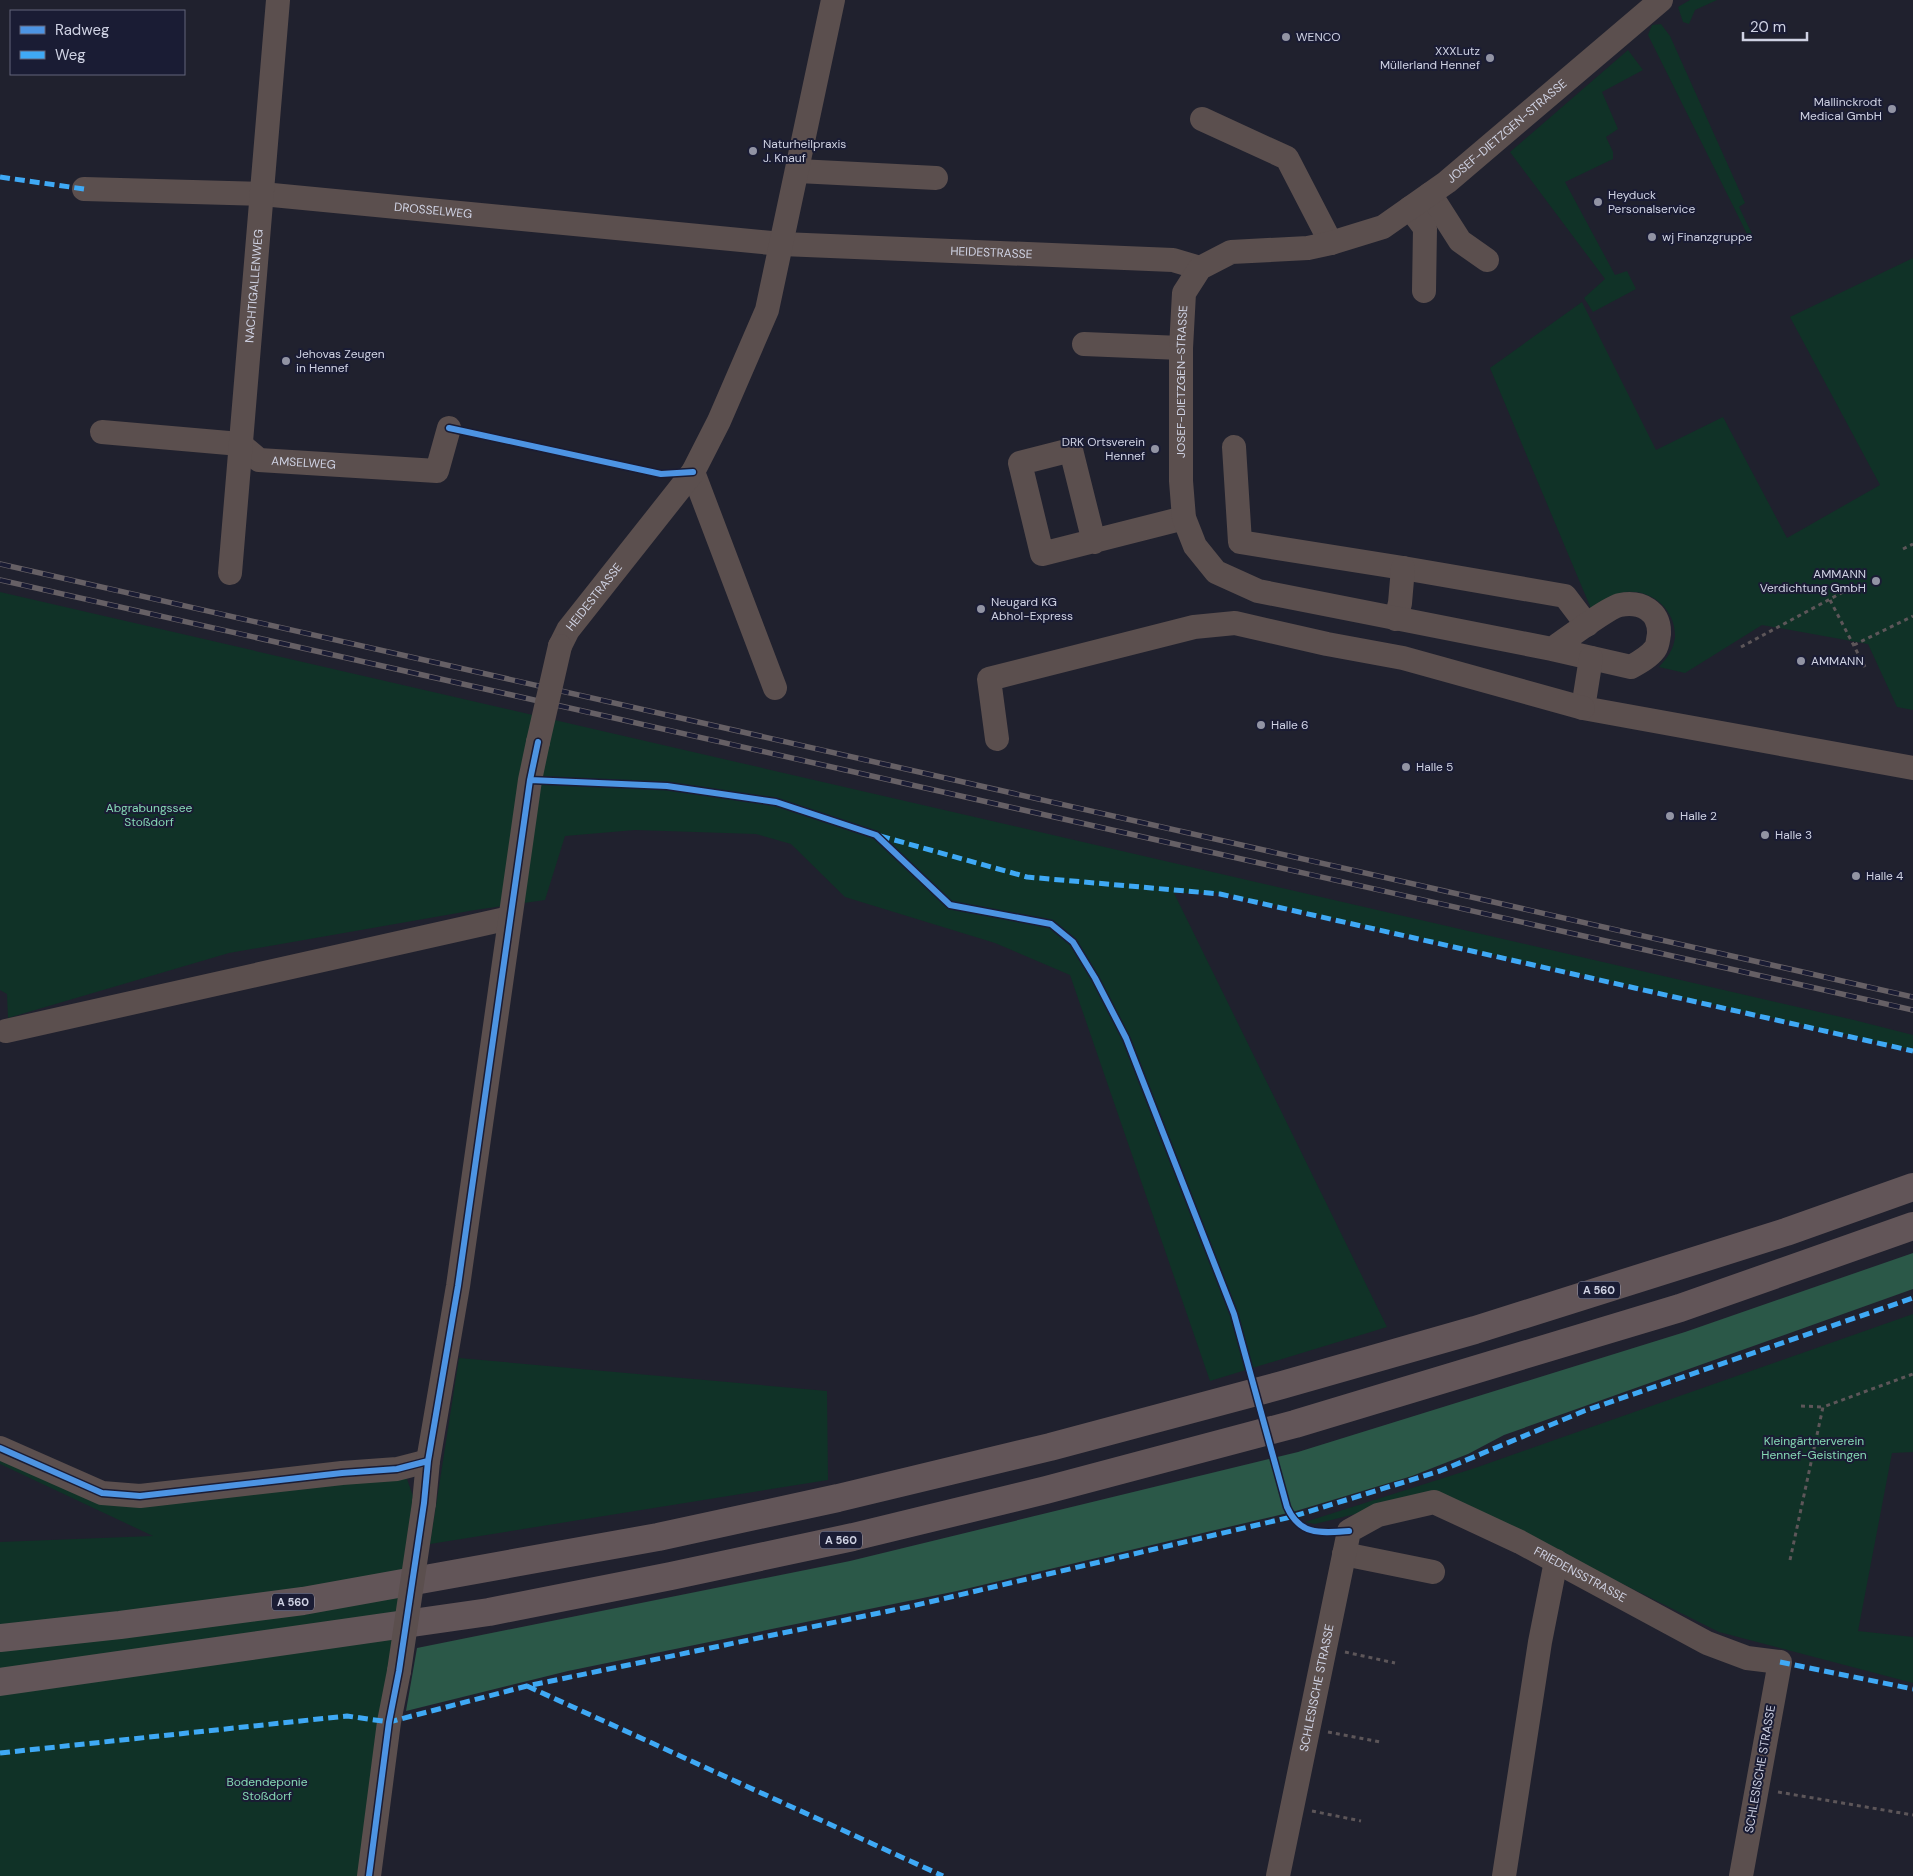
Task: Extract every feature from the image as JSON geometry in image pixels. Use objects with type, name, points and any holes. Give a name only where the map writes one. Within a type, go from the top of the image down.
[{"type":"highway","name":"A 560","points":[[0,1638],[120,1625],[303,1601],[658,1537],[838,1498],[1078,1440],[1474,1330],[1786,1232],[1913,1187]]},
{"type":"highway","name":"A 560","points":[[0,1681],[489,1612],[853,1537],[1046,1490],[1295,1424],[1680,1308],[1913,1226]]},
{"type":"street","name":"NACHTIGALLENWEG","points":[[230,573],[278,0]]},
{"type":"street","name":"HEIDESTRASSE","points":[[369,1876],[389,1722],[399,1671],[424,1503],[428,1461],[458,1286],[530,780],[560,646],[568,630],[693,472],[719,421],[767,310],[833,0]]},
{"type":"street","name":"JOSEF-DIETZGEN-STRASSE","points":[[1552,649],[1617,605],[1631,604],[1644,606],[1654,615],[1659,627],[1656,648],[1645,659],[1631,667],[1552,649],[1258,591],[1216,572],[1195,546],[1184,518],[1181,481],[1181,348],[1184,293],[1200,268],[1232,252],[1308,248],[1382,227],[1447,182],[1661,0]]},
{"type":"street","points":[[1202,119],[1287,158],[1331,243]]},
{"type":"street","points":[[798,171],[936,178]]},
{"type":"street","name":"DROSSELWEG","points":[[84,189],[262,194],[782,244]]},
{"type":"street","points":[[1430,194],[1460,241],[1487,260]]},
{"type":"street","points":[[1410,208],[1425,228],[1424,291]]},
{"type":"street","name":"HEIDESTRASSE","points":[[782,244],[1173,260],[1200,268]]},
{"type":"street","points":[[1084,344],[1181,348]]},
{"type":"street","name":"AMSELWEG","points":[[240,444],[259,460],[437,471],[449,428]]},
{"type":"street","points":[[102,432],[240,444]]},
{"type":"street","points":[[1234,447],[1240,542],[1565,596],[1587,625]]},
{"type":"street","points":[[693,472],[775,688]]},
{"type":"street","points":[[1094,542],[1184,518]]},
{"type":"street","points":[[1404,568],[1400,603],[1403,620],[1404,658]]},
{"type":"street","points":[[1235,624],[1244,585]]},
{"type":"street","points":[[1327,644],[1334,606]]},
{"type":"street","points":[[997,740],[989,679],[1194,627],[1235,624],[1404,658],[1583,708],[1913,768]]},
{"type":"street","points":[[1583,708],[1591,658]]},
{"type":"street","points":[[6,1031],[510,918]]},
{"type":"street","points":[[0,1448],[102,1493],[140,1496],[397,1468],[428,1461]]},
{"type":"street","name":"FRIEDENSSTRASSE","points":[[1378,1515],[1434,1502],[1520,1542],[1706,1643],[1747,1658],[1780,1662]]},
{"type":"street","name":"SCHLESISCHE STRASSE","points":[[1278,1876],[1349,1531],[1378,1515]]},
{"type":"street","points":[[1344,1554],[1433,1572]]},
{"type":"street","points":[[1504,1876],[1540,1642],[1556,1561]]},
{"type":"street","name":"SCHLESISCHE STRASSE","points":[[1741,1876],[1780,1662]]},
{"type":"path","points":[[1903,549],[1913,544]]},
{"type":"path","points":[[1741,647],[1845,591]]},
{"type":"path","points":[[1830,600],[1865,667]]},
{"type":"path","points":[[1854,645],[1913,616]]},
{"type":"path","points":[[1801,1406],[1824,1407],[1913,1374]]},
{"type":"path","points":[[1790,1560],[1824,1407]]},
{"type":"path","points":[[1325,1648],[1395,1663]]},
{"type":"path","points":[[1308,1729],[1380,1742]]},
{"type":"path","points":[[1756,1788],[1913,1814]]},
{"type":"path","points":[[1292,1807],[1361,1821]]},
{"type":"green space","points":[[1690,0],[1717,0],[1695,10],[1689,24],[1683,22],[1678,7]]},
{"type":"green space","points":[[1661,24],[1670,36],[1745,203],[1739,207],[1754,238],[1750,240],[1648,35],[1652,25]]},
{"type":"green space","points":[[1628,50],[1643,70],[1602,92],[1618,129],[1606,137],[1613,152],[1613,159],[1565,182],[1615,275],[1627,271],[1636,289],[1593,312],[1584,298],[1605,279],[1510,152]]},
{"type":"green space","points":[[1913,258],[1913,710],[1897,707],[1868,644],[1762,625],[1685,673],[1659,667],[1670,653],[1675,637],[1674,627],[1667,610],[1661,603],[1645,594],[1626,592],[1604,602],[1592,611],[1490,368],[1582,302],[1656,450],[1723,417],[1787,538],[1880,485],[1790,317]]},
{"type":"green space","name":"Abgrabungssee Stoßdorf","points":[[0,592],[1854,1020],[1913,1035],[1913,1050],[1221,893],[1174,893],[1387,1327],[1210,1381],[1070,975],[995,943],[845,897],[791,844],[756,834],[635,830],[565,836],[545,900],[475,910],[229,953],[8,1018],[7,994],[0,990]]},
{"type":"green space","points":[[1913,1253],[1913,1289],[1504,1435],[1468,1454],[1412,1476],[1296,1511],[957,1591],[568,1671],[406,1711],[417,1648],[850,1561],[1298,1452],[1685,1332]]},
{"type":"green space","name":"Kleingärtnerverein Hennef-Geistingen","points":[[1913,1314],[1913,1452],[1892,1453],[1858,1631],[1913,1637],[1913,1683],[1719,1632],[1440,1493],[1315,1524],[1305,1522],[1475,1468]]},
{"type":"green space","points":[[459,1358],[827,1391],[828,1480],[430,1544]]},
{"type":"green space","name":"Bodendeponie Stoßdorf","points":[[0,1445],[102,1491],[389,1474],[407,1479],[413,1496],[360,1876],[0,1876],[0,1542],[153,1536],[0,1464]]},
{"type":"railway","points":[[0,564],[1913,997]]},
{"type":"railway","points":[[0,580],[1913,1010]]},
{"type":"marked path","points":[[0,177],[84,189]]},
{"type":"marked path","points":[[880,836],[1027,877],[1220,894],[1913,1051]]},
{"type":"marked path","points":[[0,1753],[347,1716],[389,1722],[527,1686],[908,1607],[1291,1517],[1440,1471],[1584,1411],[1913,1298]]},
{"type":"marked path","points":[[1780,1662],[1913,1689]]},
{"type":"marked path","points":[[527,1686],[943,1876]]},
{"type":"cycle path","points":[[449,428],[661,474],[693,472]]},
{"type":"cycle path","points":[[369,1876],[389,1722],[399,1671],[424,1503],[428,1461],[458,1286],[530,780],[538,742]]},
{"type":"cycle path","points":[[530,780],[667,786],[776,802],[876,835],[950,905],[1051,924],[1073,942],[1095,978],[1126,1038],[1234,1314],[1287,1507],[1298,1523],[1312,1531],[1349,1531]]},
{"type":"cycle path","points":[[0,1448],[102,1493],[140,1496],[342,1473],[397,1469],[428,1461]]},
{"type":"place","name":"WENCO","points":[[1286,37]]},
{"type":"place","name":"XXXLutz Müllerland Hennef","points":[[1490,58]]},
{"type":"place","name":"Mallinckrodt Medical GmbH","points":[[1892,109]]},
{"type":"place","name":"Naturheilpraxis J. Knauf","points":[[753,151]]},
{"type":"place","name":"Heyduck Personalservice","points":[[1598,202]]},
{"type":"place","name":"wj Finanzgruppe","points":[[1652,237]]},
{"type":"place","name":"Jehovas Zeugen in Hennef","points":[[286,361]]},
{"type":"place","name":"DRK Ortsverein Hennef","points":[[1155,449]]},
{"type":"place","name":"AMMANN Verdichtung GmbH","points":[[1876,581]]},
{"type":"place","name":"Neugard KG Abhol-Express","points":[[981,609]]},
{"type":"place","name":"AMMANN","points":[[1801,661]]},
{"type":"place","name":"Halle 6","points":[[1261,725]]},
{"type":"place","name":"Halle 5","points":[[1406,767]]},
{"type":"place","name":"Halle 2","points":[[1670,816]]},
{"type":"place","name":"Halle 3","points":[[1765,835]]},
{"type":"place","name":"Halle 4","points":[[1856,876]]}]
